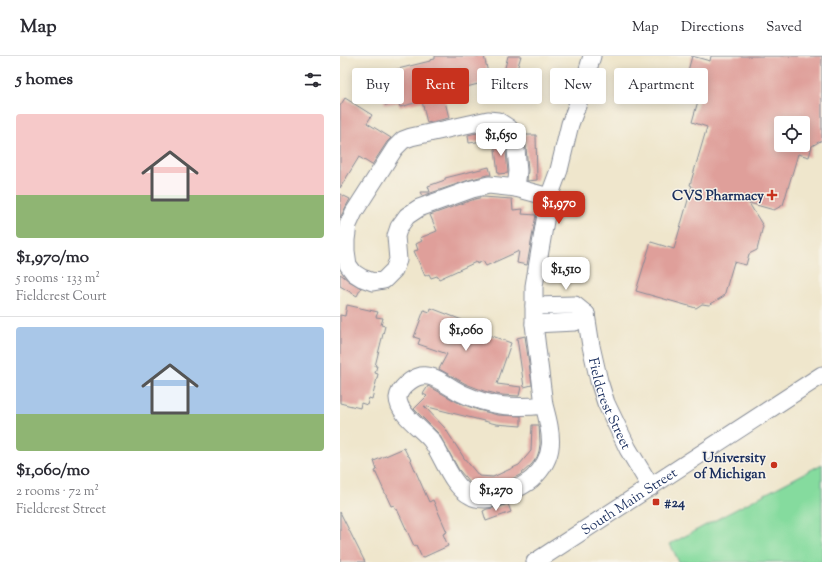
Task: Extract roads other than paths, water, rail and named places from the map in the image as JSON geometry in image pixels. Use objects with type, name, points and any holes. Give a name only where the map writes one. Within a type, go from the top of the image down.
[{"type":"street","points":[[544,405],[530,407],[492,404],[473,398],[453,389],[439,380],[421,376],[405,385],[398,398],[404,414],[430,439],[459,488],[470,496],[478,499],[492,499],[501,496],[527,483],[537,475],[543,467],[549,456],[551,442],[550,426],[544,405],[534,324],[534,286],[549,197],[559,170],[570,124],[592,56]]},
{"type":"street","points":[[516,188],[518,171],[515,138],[509,128],[498,121],[488,120],[403,140],[395,148],[354,212],[348,225],[346,240],[348,265],[354,273],[362,278],[373,282],[384,280],[394,270],[398,260],[396,236],[399,227],[407,216],[419,208],[472,189],[489,185],[516,188],[549,197]]},
{"type":"street","points":[[534,306],[575,305],[586,314],[575,322],[534,324]]},
{"type":"street","name":"Fieldcrest Street","points":[[586,314],[591,346],[606,403],[628,449],[651,487]]},
{"type":"street","name":"South Main Street","points":[[535,562],[822,375]]},
{"type":"place","name":"CVS Pharmacy","points":[[772,195]]},
{"type":"place","name":"University of Michigan","points":[[774,465]]},
{"type":"place","name":"#24","points":[[656,502]]}]
